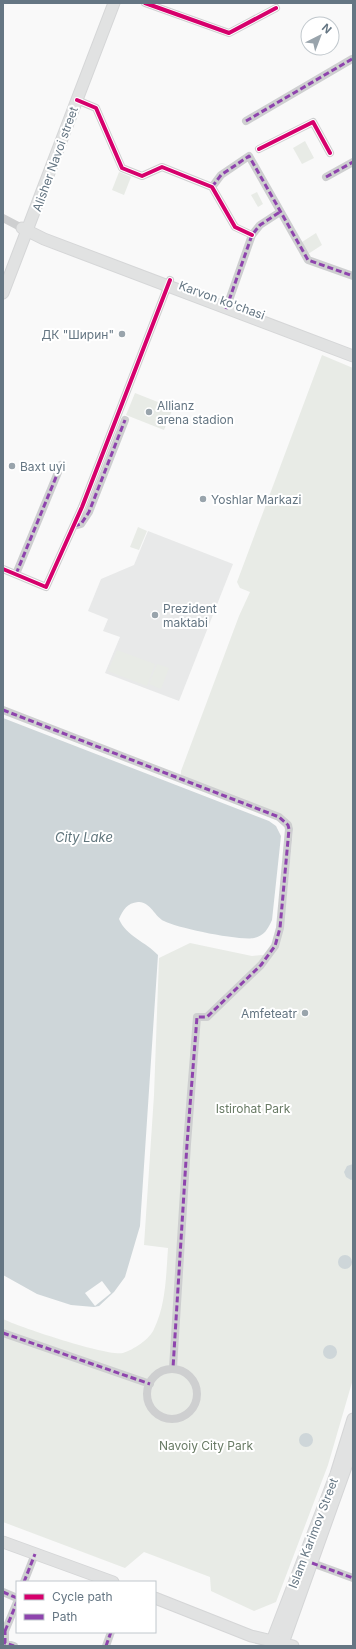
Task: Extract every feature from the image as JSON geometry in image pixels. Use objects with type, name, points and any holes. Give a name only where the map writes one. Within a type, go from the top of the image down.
[{"type":"main road","name":"Alisher Navoi street","points":[[3,293],[24,226],[108,3]]},
{"type":"main road","name":"Alisher Navoi street","points":[[3,278],[77,100],[114,3]]},
{"type":"main road","name":"Karvon ko'chasi","points":[[24,226],[228,306],[353,349]]},
{"type":"main road","points":[[228,306],[353,356]]},
{"type":"main road","name":"Islam Karimov Street","points":[[280,1644],[353,1419]]},
{"type":"main road","name":"Islam Karimov Street","points":[[280,1644],[312,1563],[353,1447]]},
{"type":"main road","points":[[3,1542],[34,1557],[92,1581]]},
{"type":"main road","points":[[3,1549],[34,1557],[110,1581]]},
{"type":"main road","points":[[156,1598],[251,1636],[280,1644]]},
{"type":"main road","points":[[156,1604],[262,1646]]},
{"type":"street","points":[[145,3],[228,33],[276,8]]},
{"type":"street","points":[[246,121],[350,57]]},
{"type":"street","points":[[77,100],[96,108],[122,168],[142,176],[162,167],[212,187],[236,227],[252,235]]},
{"type":"street","points":[[259,149],[313,122],[330,153]]},
{"type":"street","points":[[212,187],[221,175],[248,156],[308,260],[353,276]]},
{"type":"street","points":[[326,177],[353,162]]},
{"type":"street","points":[[228,306],[252,235],[260,225],[280,212]]},
{"type":"street","points":[[3,218],[24,226]]},
{"type":"street","points":[[3,569],[46,587],[74,526],[168,283]]},
{"type":"street","points":[[74,526],[81,524],[89,512],[125,420]]},
{"type":"street","points":[[16,574],[61,465]]},
{"type":"street","points":[[3,710],[279,818],[288,825],[289,829],[280,928],[275,946],[261,965],[207,1017],[196,1017],[186,1144],[174,1368]]},
{"type":"street","points":[[3,1333],[150,1384]]},
{"type":"street","points":[[174,1368],[188,1374],[194,1381],[197,1391],[196,1401],[190,1411],[174,1419],[158,1414],[153,1409],[149,1401],[150,1384],[159,1373],[174,1368]]},
{"type":"street","points":[[24,1581],[34,1557]]},
{"type":"street","points":[[312,1563],[353,1578]]},
{"type":"street","points":[[3,1592],[16,1598]]},
{"type":"street","points":[[14,1646],[4,1644],[4,1631],[16,1604]]},
{"type":"street","points":[[106,1646],[111,1633]]},
{"type":"shaded area","name":"Prezident maktabi","points":[[148,531],[233,564],[179,701],[105,673],[120,637],[103,631],[108,619],[88,611],[101,579],[134,565]]},
{"type":"green space","points":[[305,141],[314,158],[302,164],[293,148]]},
{"type":"green space","points":[[119,172],[131,177],[124,195],[112,190]]},
{"type":"green space","points":[[257,192],[263,204],[258,207],[251,195]]},
{"type":"green space","points":[[316,233],[322,245],[308,254],[302,242]]},
{"type":"green space","points":[[322,355],[353,368],[353,1379],[328,1465],[276,1602],[254,1611],[211,1591],[210,1577],[144,1552],[125,1568],[3,1522],[3,1319],[83,1346],[114,1353],[123,1353],[141,1344],[149,1337],[154,1329],[161,1310],[165,1290],[168,1248],[144,1245],[154,1095],[159,958],[190,943],[252,956],[273,954],[286,903],[293,831],[292,825],[181,776],[181,771],[239,616],[250,592],[240,588],[237,582]]},
{"type":"green space","name":"Allianz arena stadion","points":[[135,393],[173,408],[164,430],[126,415]]},
{"type":"green space","points":[[138,527],[147,531],[139,550],[130,547]]},
{"type":"green space","points":[[117,650],[155,664],[147,686],[108,671]]},
{"type":"green space","points":[[157,664],[169,668],[161,689],[149,684]]},
{"type":"water","name":"City Lake","points":[[3,718],[269,821],[276,826],[281,836],[272,920],[267,929],[260,936],[254,938],[236,938],[171,924],[161,919],[142,902],[128,905],[119,919],[126,930],[158,955],[140,1226],[125,1277],[114,1292],[99,1306],[94,1307],[71,1305],[37,1294],[3,1275]]},
{"type":"water","points":[[353,1164],[353,1179],[351,1180],[346,1177],[344,1172],[347,1166]]},
{"type":"water","points":[[345,1255],[350,1257],[352,1262],[350,1267],[345,1269],[340,1267],[338,1262],[340,1257]]},
{"type":"water","points":[[330,1345],[335,1347],[337,1352],[335,1357],[330,1359],[325,1357],[323,1352],[325,1347]]},
{"type":"water","points":[[306,1433],[311,1435],[313,1440],[311,1445],[306,1447],[301,1445],[299,1440],[301,1435]]},
{"type":"pier","points":[[102,1281],[111,1293],[95,1306],[85,1293]]},
{"type":"marked path","points":[[246,121],[352,59]]},
{"type":"marked path","points":[[212,187],[221,175],[249,156],[308,260],[353,276]]},
{"type":"marked path","points":[[326,177],[353,162]]},
{"type":"marked path","points":[[226,309],[252,235],[260,225],[280,212]]},
{"type":"marked path","points":[[74,526],[81,524],[89,512],[125,420]]},
{"type":"marked path","points":[[16,574],[61,465]]},
{"type":"marked path","points":[[3,710],[279,817],[288,825],[289,829],[280,928],[275,946],[261,965],[207,1017],[197,1017],[187,1144],[173,1368]]},
{"type":"marked path","points":[[3,1333],[150,1384]]},
{"type":"marked path","points":[[24,1581],[35,1554]]},
{"type":"marked path","points":[[312,1563],[353,1578]]},
{"type":"marked path","points":[[3,1592],[16,1598]]},
{"type":"marked path","points":[[5,1631],[16,1604]]},
{"type":"marked path","points":[[3,1631],[5,1631],[5,1643],[14,1646]]},
{"type":"marked path","points":[[106,1646],[111,1633]]},
{"type":"cycle path","points":[[145,3],[229,33],[276,8]]},
{"type":"cycle path","points":[[77,100],[96,108],[122,168],[142,176],[162,167],[212,187],[235,227],[252,235]]},
{"type":"cycle path","points":[[259,149],[313,122],[330,153]]},
{"type":"cycle path","points":[[3,569],[46,587],[82,507],[170,280]]},
{"type":"place","name":"ДК \"Ширин\"","points":[[122,334]]},
{"type":"place","name":"Allianz arena stadion","points":[[149,412]]},
{"type":"place","name":"Baxt uyi","points":[[12,466]]},
{"type":"place","name":"Yoshlar Markazi","points":[[203,499]]},
{"type":"place","name":"Prezident maktabi","points":[[155,615]]},
{"type":"place","name":"Amfeteatr","points":[[305,1013]]},
{"type":"park label","name":"Istirohat Park","points":[[253,1108]]},
{"type":"park label","name":"Navoiy City Park","points":[[206,1445]]}]
